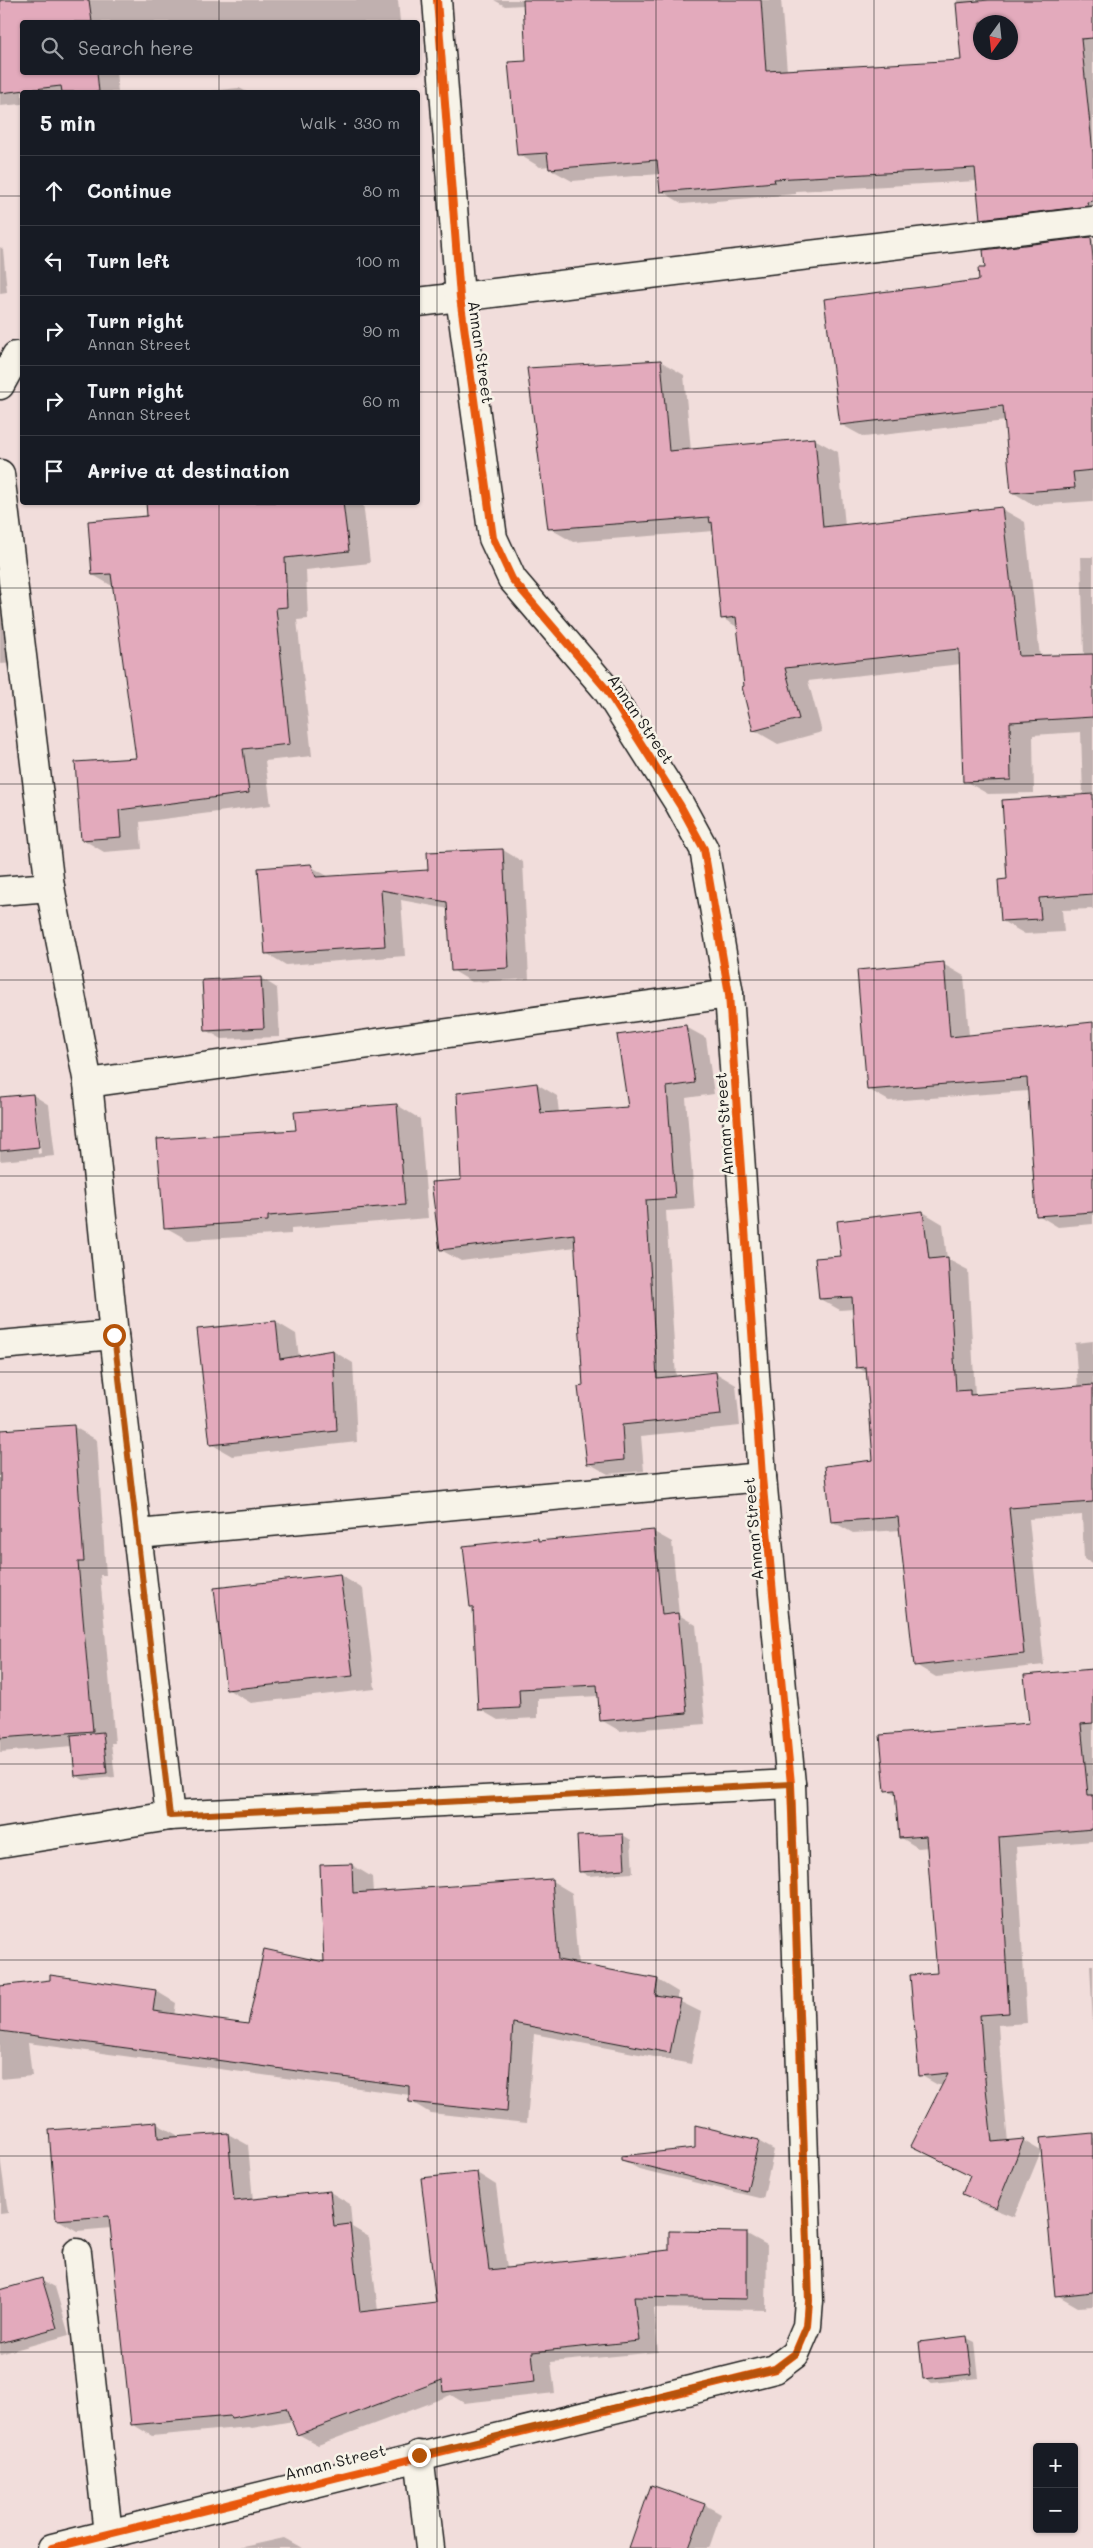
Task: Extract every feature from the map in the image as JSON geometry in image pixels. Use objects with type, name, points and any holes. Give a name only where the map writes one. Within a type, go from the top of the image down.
[{"type":"street","name":"Annan Street","points":[[52,2548],[419,2455],[775,2369],[795,2354],[807,2326],[809,2301],[791,1784],[762,1477],[729,994],[704,849],[680,805],[607,690],[512,579],[493,538],[460,297],[437,0]]},
{"type":"street","points":[[420,302],[1093,221]]},
{"type":"street","points":[[0,385],[13,355]]},
{"type":"street","points":[[0,474],[50,887],[88,1083],[114,1335],[170,1816]]},
{"type":"street","points":[[0,891],[50,887]]},
{"type":"street","points":[[88,1083],[729,994]]},
{"type":"street","points":[[0,1345],[114,1335]]},
{"type":"street","points":[[138,1534],[762,1477]]},
{"type":"street","points":[[0,1843],[170,1816],[791,1784]]},
{"type":"street","points":[[77,2253],[108,2534]]},
{"type":"street","points":[[419,2455],[430,2548]]},
{"type":"building","points":[[0,0],[89,0],[92,20],[20,20],[20,75],[97,75],[99,90],[62,90],[61,86],[0,93]]},
{"type":"building","points":[[523,0],[761,0],[766,71],[961,60],[956,3],[989,0],[1093,0],[1093,38],[1081,39],[1093,153],[1093,201],[1087,202],[1088,206],[980,219],[975,168],[774,179],[775,182],[660,192],[657,160],[549,169],[547,153],[517,155],[508,62],[526,61]]},
{"type":"building","points":[[1091,237],[1093,258],[1093,470],[1073,472],[1075,488],[1011,493],[1003,406],[840,425],[824,299],[979,280],[978,268],[985,268],[983,250]]},
{"type":"building","points":[[661,360],[669,451],[815,438],[823,527],[1002,507],[1019,656],[1093,654],[1093,717],[1010,722],[1011,780],[963,782],[959,649],[785,668],[799,719],[753,731],[742,687],[744,686],[736,617],[721,619],[712,522],[710,523],[709,517],[548,529],[527,368]]},
{"type":"building","points":[[146,505],[343,505],[349,551],[285,558],[287,607],[276,608],[290,744],[243,749],[249,793],[119,810],[121,837],[81,840],[75,762],[136,758],[111,574],[92,575],[88,521],[147,516]]},
{"type":"building","points":[[1093,794],[1093,894],[1039,898],[1041,919],[1001,921],[998,880],[1007,879],[1002,800]]},
{"type":"building","points":[[503,849],[509,968],[451,971],[447,902],[381,890],[385,946],[265,954],[258,868],[311,864],[316,877],[428,870],[427,852]]},
{"type":"building","points":[[944,962],[950,1037],[1093,1022],[1093,1212],[1036,1216],[1027,1078],[867,1090],[857,970]]},
{"type":"building","points":[[261,977],[264,1028],[205,1031],[202,980]]},
{"type":"building","points":[[686,1025],[695,1083],[667,1087],[675,1198],[646,1200],[657,1378],[716,1372],[721,1415],[622,1425],[624,1460],[587,1464],[578,1387],[583,1386],[574,1234],[440,1250],[431,1182],[461,1180],[457,1093],[537,1083],[541,1113],[628,1107],[617,1035]]},
{"type":"building","points":[[33,1094],[39,1147],[0,1151],[0,1097]]},
{"type":"building","points":[[397,1104],[405,1205],[268,1216],[268,1221],[164,1228],[157,1139],[296,1130],[294,1112]]},
{"type":"building","points":[[923,1211],[929,1259],[948,1257],[956,1391],[970,1390],[970,1395],[1093,1385],[1093,1502],[1009,1508],[1024,1654],[914,1666],[898,1517],[831,1522],[825,1466],[873,1460],[866,1367],[856,1368],[852,1297],[819,1299],[815,1258],[841,1256],[837,1221]]},
{"type":"building","points":[[276,1321],[280,1359],[333,1350],[337,1431],[210,1445],[197,1329]]},
{"type":"building","points":[[74,1425],[84,1562],[78,1562],[93,1731],[0,1738],[0,1430]]},
{"type":"building","points":[[654,1530],[662,1615],[678,1613],[687,1713],[600,1721],[597,1685],[519,1689],[520,1708],[478,1710],[473,1607],[470,1607],[463,1546],[538,1538],[538,1541]]},
{"type":"building","points":[[340,1574],[353,1676],[226,1690],[214,1588]]},
{"type":"building","points":[[1093,1669],[1093,1723],[1081,1724],[1088,1795],[1093,1795],[1093,1829],[999,1837],[1009,2013],[980,2015],[984,2070],[992,2142],[1024,2139],[996,2208],[962,2194],[970,2175],[911,2146],[948,2073],[919,2076],[910,1975],[937,1973],[926,1836],[899,1838],[895,1790],[885,1791],[880,1735],[1029,1723],[1024,1675]]},
{"type":"building","points":[[103,1732],[107,1773],[75,1776],[71,1735]]},
{"type":"building","points":[[623,1834],[625,1869],[579,1872],[577,1836]]},
{"type":"building","points":[[352,1864],[353,1893],[552,1879],[558,1960],[658,1979],[655,1995],[681,1999],[670,2053],[513,2023],[507,2112],[409,2102],[409,2086],[0,2031],[0,1986],[50,1980],[50,1975],[156,1990],[153,2011],[248,2024],[264,1949],[324,1962],[320,1865]]},
{"type":"building","points":[[157,2122],[158,2138],[228,2133],[234,2201],[330,2191],[334,2226],[350,2224],[360,2312],[436,2303],[421,2178],[477,2172],[489,2270],[669,2250],[669,2231],[747,2232],[747,2299],[634,2297],[639,2341],[532,2352],[535,2382],[443,2392],[442,2380],[297,2435],[286,2408],[231,2418],[230,2416],[131,2425],[109,2216],[56,2220],[49,2130]]},
{"type":"building","points":[[695,2125],[759,2140],[747,2191],[621,2160],[621,2156],[695,2148]]},
{"type":"building","points":[[1093,2133],[1093,2292],[1055,2296],[1040,2138]]},
{"type":"building","points":[[42,2278],[57,2328],[0,2343],[0,2290]]},
{"type":"building","points":[[967,2336],[972,2374],[923,2379],[919,2342]]},
{"type":"building","points":[[651,2485],[705,2504],[689,2548],[629,2548]]},
{"type":"cycle path","points":[[52,2548],[775,2369],[795,2354],[807,2326],[809,2301],[791,1784],[762,1477],[729,994],[704,849],[680,805],[607,690],[512,579],[493,538],[460,297],[437,0]]},
{"type":"route","points":[[114,1335],[170,1816],[791,1784],[809,2301],[807,2326],[795,2354],[775,2369],[419,2455]]}]
